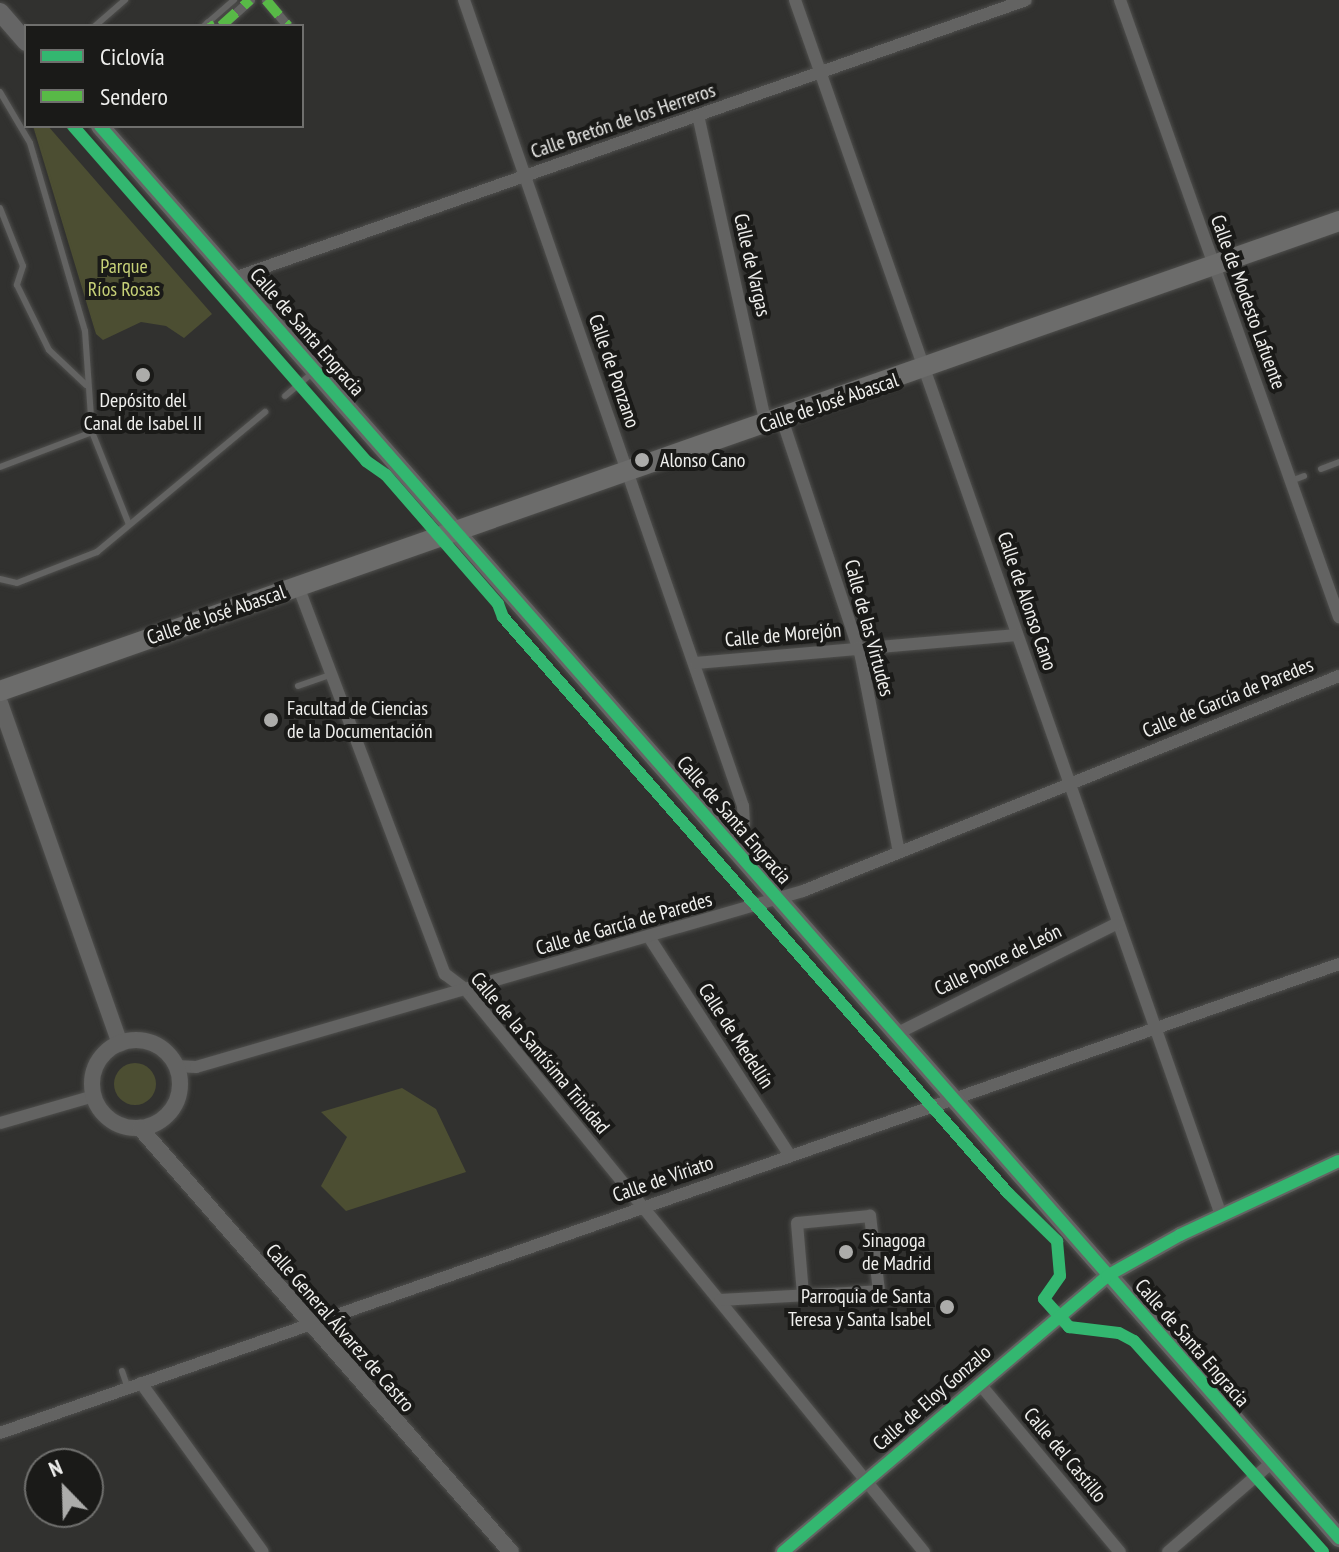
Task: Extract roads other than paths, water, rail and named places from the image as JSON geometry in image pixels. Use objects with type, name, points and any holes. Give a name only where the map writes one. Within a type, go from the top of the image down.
[{"type":"main road","points":[[0,12],[24,40]]},
{"type":"main road","name":"Calle de Santa Engracia","points":[[102,128],[1339,1538]]},
{"type":"main road","name":"Calle de José Abascal","points":[[0,691],[774,422],[1339,221]]},
{"type":"street","points":[[223,24],[250,0]]},
{"type":"street","points":[[266,0],[286,24]]},
{"type":"street","name":"Calle de Ponzano","points":[[464,0],[696,663],[744,810],[744,823],[727,840]]},
{"type":"street","name":"Calle de Alonso Cano","points":[[795,0],[1221,1215]]},
{"type":"street","name":"Calle Bretón de los Herreros","points":[[234,278],[1026,0]]},
{"type":"street","name":"Calle de Modesto Lafuente","points":[[1120,0],[1339,617]]},
{"type":"street","name":"Calle de Vargas","points":[[698,115],[774,422]]},
{"type":"street","name":"Calle de las Virtudes","points":[[774,422],[858,649],[899,852]]},
{"type":"street","name":"Calle de la Santísima Trinidad","points":[[298,586],[445,974],[466,990],[924,1552]]},
{"type":"street","name":"Calle de Morejón","points":[[696,663],[1017,635]]},
{"type":"street","name":"Calle de García de Paredes","points":[[176,1066],[196,1067],[776,899],[1339,676]]},
{"type":"street","points":[[0,703],[120,1043]]},
{"type":"street","name":"Calle Ponce de León","points":[[896,1034],[1118,923]]},
{"type":"street","name":"Calle de Medellín","points":[[649,937],[790,1156]]},
{"type":"street","name":"Calle de Viriato","points":[[0,1433],[1339,964]]},
{"type":"street","points":[[148,1042],[176,1066],[176,1102],[168,1115],[140,1128],[110,1120],[94,1096],[97,1064],[120,1043],[148,1042]]},
{"type":"street","points":[[0,1123],[94,1096]]},
{"type":"street","name":"Calle General Álvarez de Castro","points":[[140,1128],[511,1552]]},
{"type":"street","name":"Calle de Eloy Gonzalo","points":[[783,1552],[1107,1276],[1221,1215],[1339,1161]]},
{"type":"street","points":[[720,1300],[879,1291],[870,1216],[797,1223],[803,1294]]},
{"type":"street","points":[[141,1383],[263,1552]]},
{"type":"street","name":"Calle del Castillo","points":[[979,1383],[1120,1552]]},
{"type":"street","points":[[1168,1552],[1271,1463]]},
{"type":"lane","points":[[97,24],[125,0]]},
{"type":"lane","points":[[208,24],[234,0]]},
{"type":"lane","points":[[0,92],[30,143],[43,186],[85,331],[86,385],[92,432],[128,522]]},
{"type":"lane","points":[[0,208],[23,266],[17,285],[49,350],[86,385]]},
{"type":"lane","points":[[285,396],[315,371]]},
{"type":"lane","points":[[0,579],[17,583],[97,552],[128,522],[265,412]]},
{"type":"lane","points":[[0,467],[92,432]]},
{"type":"lane","points":[[1321,469],[1339,462]]},
{"type":"lane","points":[[1291,481],[1304,476]]},
{"type":"lane","points":[[298,686],[332,674]]},
{"type":"lane","points":[[122,1371],[128,1388]]},
{"type":"place","name":"Depósito del Canal de Isabel II","points":[[143,375]]},
{"type":"place","name":"Alonso Cano","points":[[642,460]]},
{"type":"place","name":"Facultad de Ciencias de la Documentación","points":[[271,720]]},
{"type":"place","name":"Sinagoga de Madrid","points":[[846,1252]]},
{"type":"place","name":"Parroquia de Santa Teresa y Santa Isabel","points":[[947,1307]]},
{"type":"park label","name":"Parque Ríos Rosas","points":[[124,278]]}]
